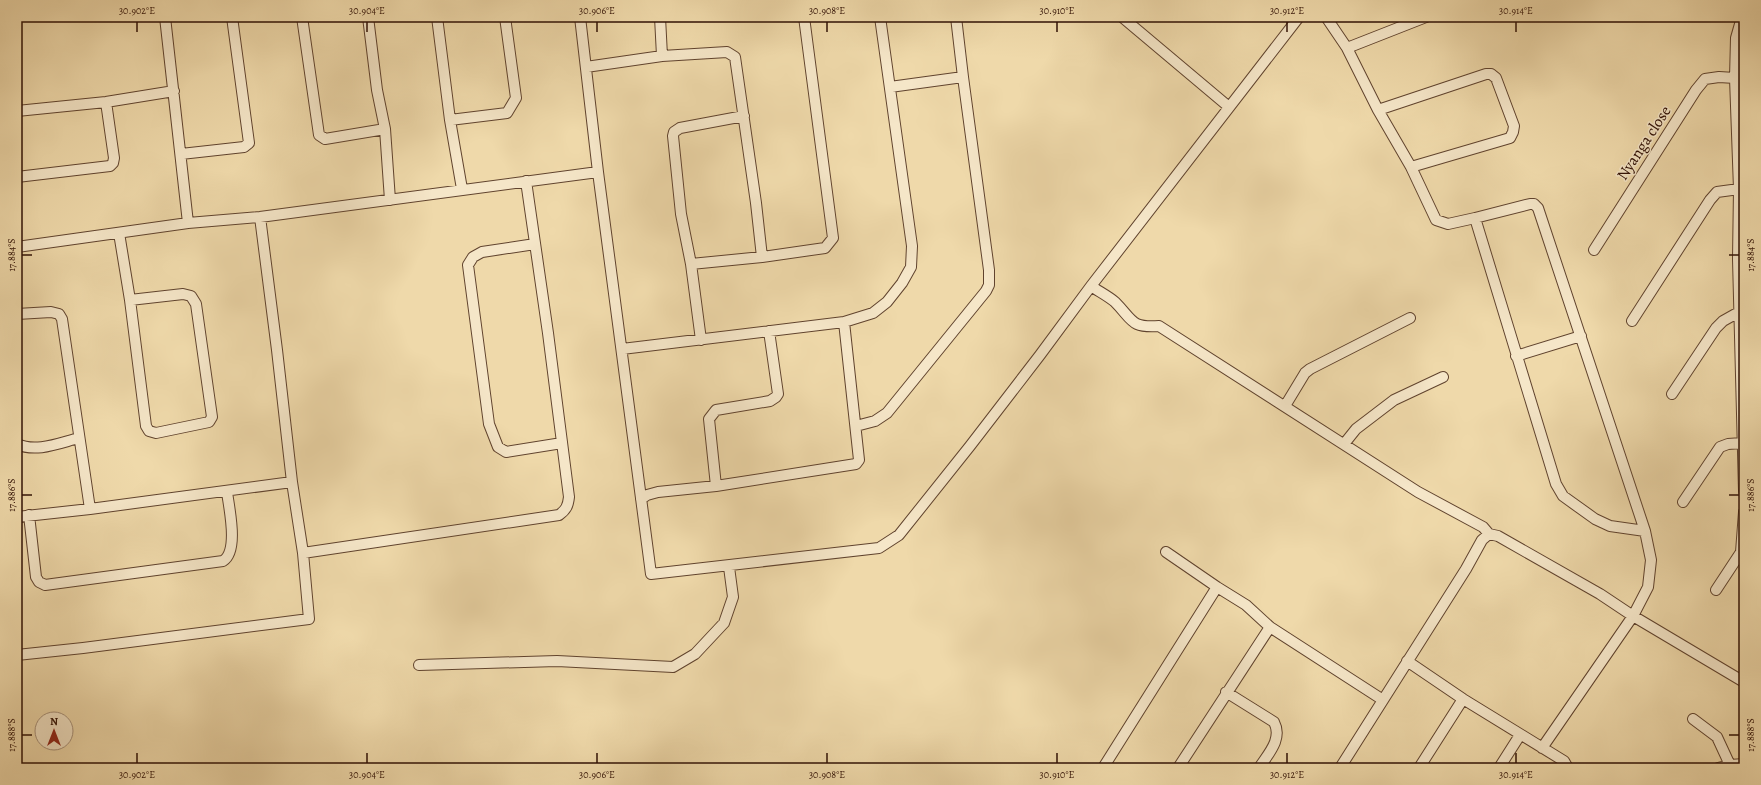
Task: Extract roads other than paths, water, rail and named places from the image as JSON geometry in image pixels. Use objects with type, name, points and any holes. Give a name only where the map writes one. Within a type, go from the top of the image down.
[{"type":"street","points":[[165,17],[188,223]]},
{"type":"street","points":[[181,154],[244,146],[249,143],[232,17]]},
{"type":"street","points":[[302,17],[319,136],[325,139],[385,129]]},
{"type":"street","points":[[368,17],[377,90],[385,129],[390,200]]},
{"type":"street","points":[[437,17],[450,120],[462,189]]},
{"type":"street","points":[[450,120],[507,113],[516,98],[505,17]]},
{"type":"street","points":[[580,17],[598,172],[651,574],[728,567],[879,548],[899,535],[970,446],[1091,286],[1299,17]]},
{"type":"street","points":[[660,17],[662,56]]},
{"type":"street","points":[[691,264],[762,257],[825,248],[832,238],[804,17]]},
{"type":"street","points":[[622,349],[844,322],[873,314],[880,309],[902,283],[911,267],[912,246],[880,17]]},
{"type":"street","points":[[856,426],[875,421],[887,413],[986,291],[989,285],[989,270],[956,17]]},
{"type":"street","points":[[1122,17],[1229,107]]},
{"type":"street","points":[[1326,17],[1347,48],[1378,110],[1411,167],[1436,220],[1448,224],[1530,204],[1534,204],[1538,208],[1645,531],[1651,560],[1648,587],[1632,616],[1542,748]]},
{"type":"street","points":[[1347,48],[1426,17]]},
{"type":"street","points":[[1742,17],[1736,38],[1735,78],[1740,123],[1739,190],[1741,259],[1739,312],[1743,382],[1742,443],[1744,491]]},
{"type":"street","points":[[586,67],[662,56],[727,52],[735,56],[756,203],[762,257]]},
{"type":"street","points":[[1378,110],[1486,74],[1491,74],[1496,78],[1514,126],[1510,138],[1411,167]]},
{"type":"street","name":"Nyanga close","points":[[1594,250],[1696,90],[1705,79],[1719,76],[1735,78]]},
{"type":"street","points":[[890,87],[963,77]]},
{"type":"street","points":[[17,111],[106,102],[174,91]]},
{"type":"street","points":[[17,177],[110,166],[113,163],[114,158],[106,102]]},
{"type":"street","points":[[701,340],[691,264],[681,214],[673,136],[674,132],[680,128],[744,116]]},
{"type":"street","points":[[17,247],[188,223],[260,217],[598,172]]},
{"type":"street","points":[[303,553],[559,515],[566,510],[569,505],[548,333],[526,181]]},
{"type":"street","points":[[1632,321],[1710,200],[1717,192],[1739,190]]},
{"type":"street","points":[[17,655],[84,648],[309,619],[303,553],[292,482],[278,350],[260,217]]},
{"type":"street","points":[[1475,218],[1556,484],[1564,496],[1595,519],[1610,526],[1645,531]]},
{"type":"street","points":[[119,233],[130,300],[146,426],[148,431],[156,433],[209,422],[212,417],[196,304],[194,300],[191,296],[183,294],[130,300]]},
{"type":"street","points":[[535,244],[482,252],[473,257],[468,265],[490,424],[498,447],[506,452],[562,443]]},
{"type":"street","points":[[1091,286],[1114,301],[1135,325],[1146,327],[1159,326],[1418,492],[1483,527],[1489,534],[1498,536],[1600,594],[1632,616],[1744,682]]},
{"type":"street","points":[[17,314],[51,312],[59,314],[62,320],[78,438],[90,509]]},
{"type":"street","points":[[1672,394],[1716,328],[1722,321],[1739,312]]},
{"type":"street","points":[[1285,406],[1310,369],[1410,318]]},
{"type":"street","points":[[641,499],[647,495],[658,492],[716,486],[856,464],[859,460],[844,322]]},
{"type":"street","points":[[716,486],[709,419],[712,414],[716,410],[770,400],[778,394],[769,331]]},
{"type":"street","points":[[1516,356],[1581,336]]},
{"type":"street","points":[[1344,444],[1356,429],[1394,400],[1443,377]]},
{"type":"street","points":[[17,444],[25,448],[39,448],[78,438]]},
{"type":"street","points":[[1683,502],[1720,447],[1728,444],[1742,443]]},
{"type":"street","points":[[17,517],[227,492],[292,482]]},
{"type":"street","points":[[29,516],[36,577],[39,582],[45,585],[223,561],[230,555],[232,543],[227,492]]},
{"type":"street","points":[[1716,590],[1742,553],[1744,512]]},
{"type":"street","points":[[1340,768],[1466,569],[1482,540],[1489,534]]},
{"type":"street","points":[[1166,552],[1216,587],[1246,605],[1270,626],[1383,700]]},
{"type":"street","points":[[419,665],[557,661],[673,667],[695,654],[724,623],[733,597],[728,567]]},
{"type":"street","points":[[1103,768],[1216,587]]},
{"type":"street","points":[[1178,768],[1270,626]]},
{"type":"street","points":[[1407,661],[1463,699],[1564,761],[1568,768]]},
{"type":"street","points":[[1226,692],[1274,722],[1276,727],[1276,742],[1259,768]]},
{"type":"street","points":[[1419,768],[1463,699]]},
{"type":"street","points":[[1694,719],[1717,737],[1730,765]]},
{"type":"street","points":[[1499,768],[1520,735]]},
{"type":"street","points":[[1718,768],[1744,764]]}]
